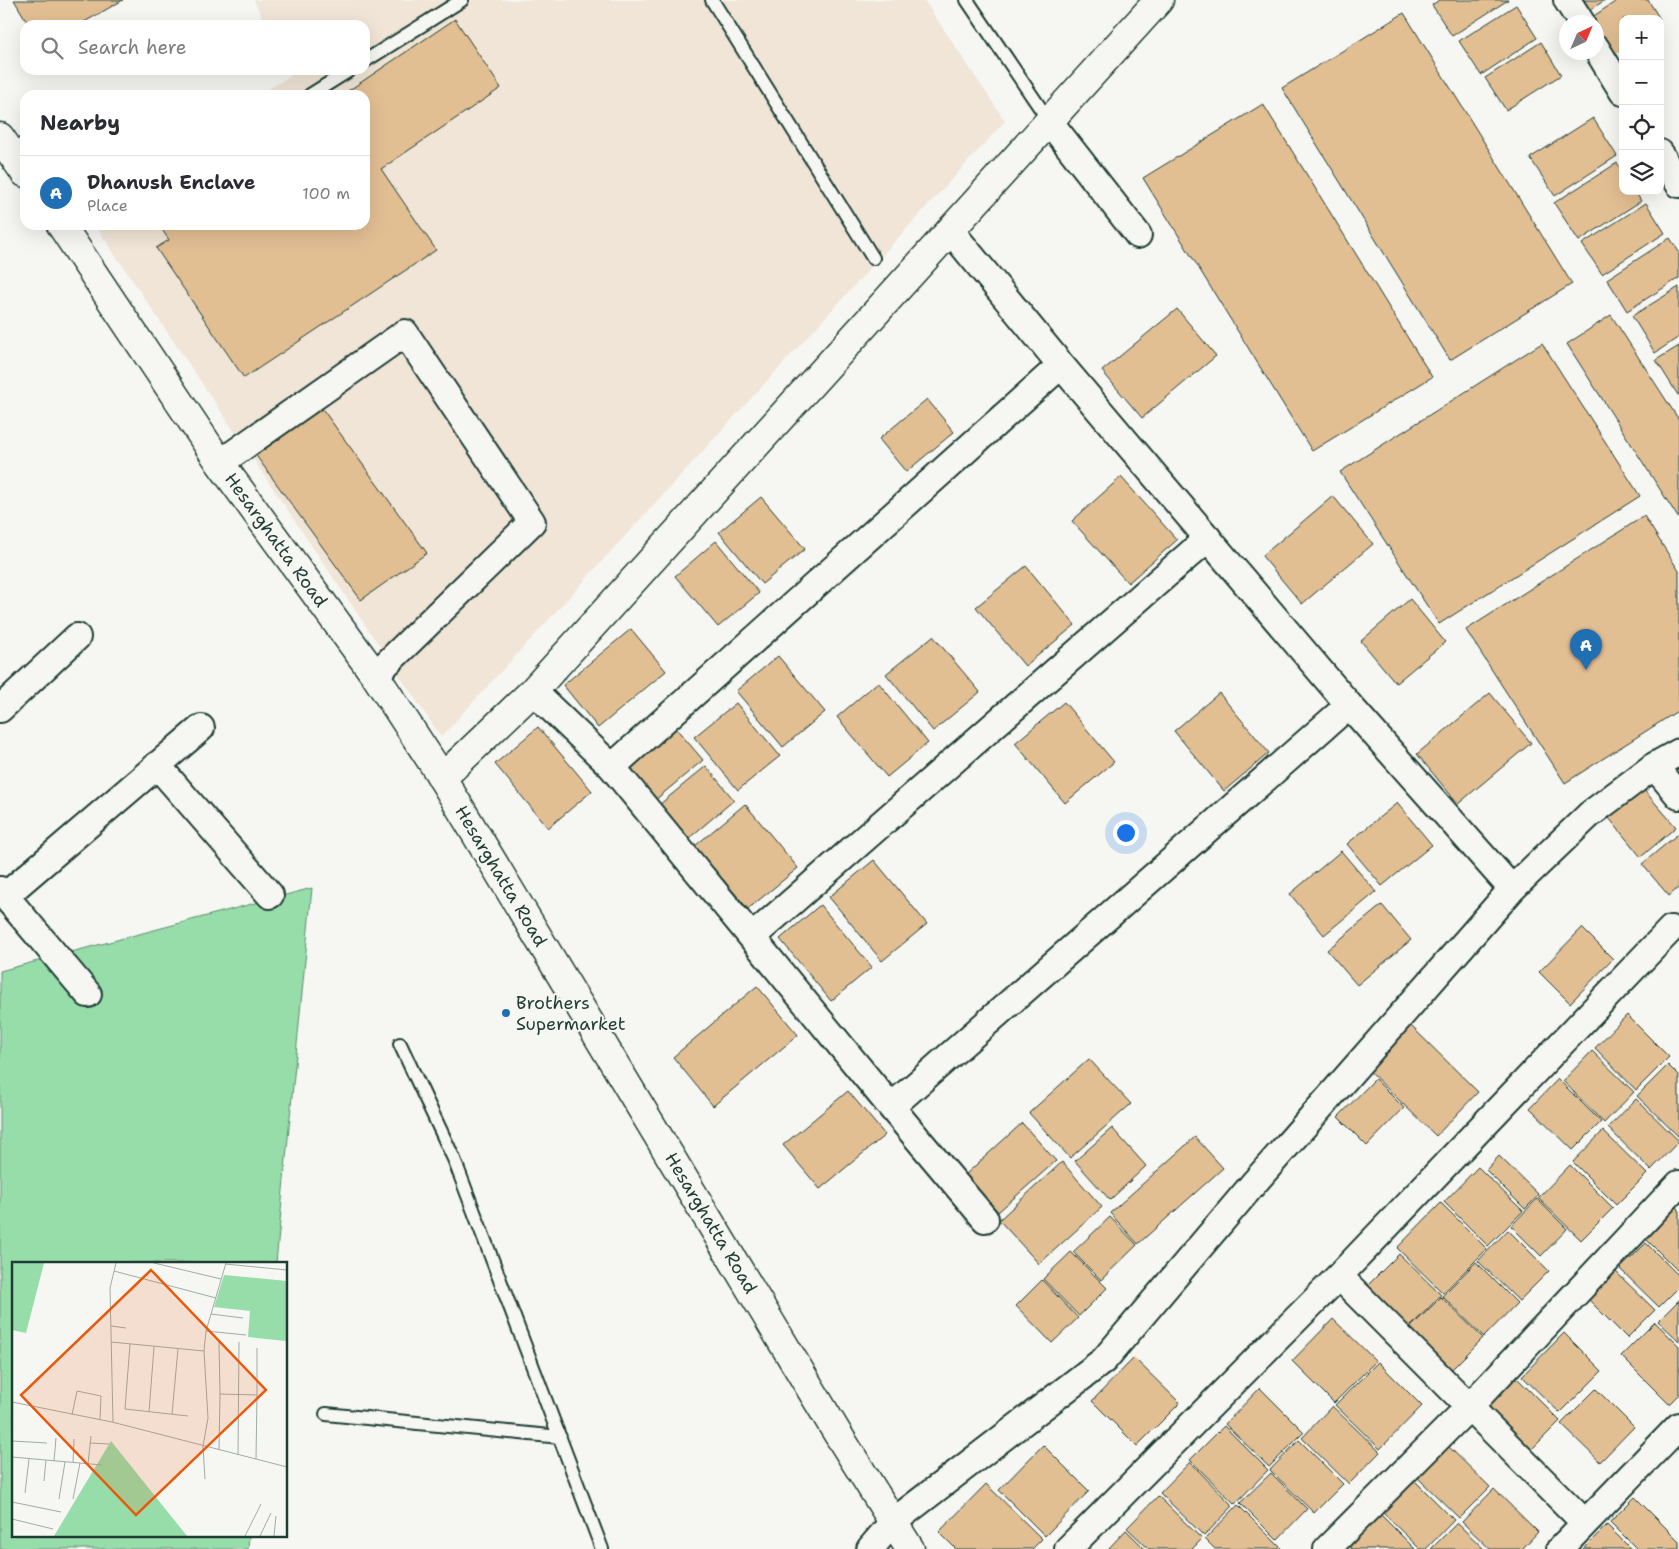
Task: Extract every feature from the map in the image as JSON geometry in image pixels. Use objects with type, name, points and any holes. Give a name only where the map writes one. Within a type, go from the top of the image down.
[{"type":"main road","points":[[442,778],[533,691],[1159,0]]},
{"type":"main road","points":[[0,137],[20,167]]},
{"type":"main road","name":"Hesarghatta Road","points":[[64,230],[220,463],[375,676],[442,778],[836,1431],[910,1549]]},
{"type":"street","points":[[1567,0],[1577,15]]},
{"type":"street","points":[[1603,60],[1619,85]]},
{"type":"street","points":[[1049,121],[1138,235]]},
{"type":"street","points":[[1664,160],[1679,184]]},
{"type":"street","points":[[950,230],[1061,365],[1349,706],[1512,889]]},
{"type":"street","points":[[220,463],[405,334],[532,522],[375,676]]},
{"type":"street","points":[[612,766],[1061,365]]},
{"type":"street","points":[[752,937],[1208,538]]},
{"type":"street","points":[[0,709],[77,637]]},
{"type":"street","points":[[533,691],[612,766],[891,1107],[985,1218]]},
{"type":"street","points":[[891,1107],[1349,706]]},
{"type":"street","points":[[88,994],[3,893],[200,728]]},
{"type":"street","points":[[870,1549],[893,1522],[1104,1360],[1260,1176],[1512,889],[1589,815],[1654,766],[1679,752]]},
{"type":"street","points":[[157,765],[270,895]]},
{"type":"street","points":[[1654,766],[1679,796]]},
{"type":"street","points":[[1068,1549],[1339,1276],[1671,929]]},
{"type":"street","points":[[1327,1549],[1470,1407],[1679,1184]]},
{"type":"street","points":[[1339,1276],[1585,1523]]},
{"type":"street","points":[[1560,1549],[1679,1426]]},
{"type":"lane","points":[[370,58],[462,0]]},
{"type":"lane","points":[[712,0],[873,258]]},
{"type":"lane","points":[[967,0],[1049,121]]},
{"type":"lane","points":[[318,90],[342,75]]},
{"type":"lane","points":[[400,1044],[454,1159],[602,1549]]},
{"type":"lane","points":[[326,1414],[560,1437]]},
{"type":"shaded area","points":[[254,0],[924,0],[1005,121],[441,737],[98,230],[370,230],[370,90],[266,90],[290,75],[370,75],[370,20],[264,20]]},
{"type":"green space","points":[[312,888],[276,1262],[12,1262],[12,1536],[249,1536],[248,1549],[0,1549],[0,971]]},
{"type":"building","points":[[14,0],[123,0],[88,20],[26,20]]},
{"type":"building","points":[[1439,0],[1508,0],[1452,36],[1432,5]]},
{"type":"building","points":[[1584,0],[1605,0],[1590,10]]},
{"type":"building","points":[[1618,0],[1648,0],[1657,15],[1619,15],[1619,52],[1612,56],[1604,44],[1604,15],[1595,15]]},
{"type":"building","points":[[1516,5],[1537,38],[1481,75],[1459,41]]},
{"type":"building","points":[[1404,13],[1572,284],[1450,360],[1282,88]]},
{"type":"building","points":[[455,19],[501,88],[381,169],[436,250],[244,378],[156,248],[169,240],[162,230],[370,230],[370,90],[349,90]]},
{"type":"building","points":[[1541,42],[1561,75],[1506,110],[1485,78]]},
{"type":"building","points":[[1263,104],[1432,377],[1312,451],[1143,178]]},
{"type":"building","points":[[1593,118],[1617,156],[1555,196],[1530,158]]},
{"type":"building","points":[[1617,163],[1619,166],[1619,195],[1637,195],[1641,201],[1579,241],[1554,203]]},
{"type":"building","points":[[1646,203],[1665,233],[1602,274],[1582,244]]},
{"type":"building","points":[[1670,238],[1679,252],[1679,278],[1627,311],[1607,279]]},
{"type":"building","points":[[1679,287],[1679,337],[1655,353],[1632,316]]},
{"type":"building","points":[[1177,309],[1216,356],[1142,418],[1102,371]]},
{"type":"building","points":[[1611,315],[1679,420],[1679,519],[1567,344]]},
{"type":"building","points":[[1542,343],[1640,496],[1439,624],[1340,472]]},
{"type":"building","points":[[1679,346],[1679,395],[1678,395],[1656,360]]},
{"type":"building","points":[[927,399],[954,432],[906,472],[879,439]]},
{"type":"building","points":[[318,403],[427,553],[361,600],[252,450]]},
{"type":"building","points":[[1121,477],[1177,540],[1128,583],[1072,521]]},
{"type":"building","points":[[1333,496],[1373,544],[1302,604],[1262,556]]},
{"type":"building","points":[[761,497],[805,549],[762,584],[719,532]]},
{"type":"building","points":[[1644,516],[1679,571],[1679,710],[1565,783],[1466,630]]},
{"type":"building","points":[[716,541],[759,593],[718,627],[675,576]]},
{"type":"building","points":[[1026,566],[1075,625],[1025,666],[976,607]]},
{"type":"building","points":[[1410,599],[1445,642],[1396,683],[1361,641]]},
{"type":"building","points":[[631,629],[666,671],[598,728],[563,685]]},
{"type":"building","points":[[933,636],[980,692],[933,731],[886,674]]},
{"type":"building","points":[[778,656],[825,712],[783,747],[736,691]]},
{"type":"building","points":[[878,682],[928,743],[887,777],[837,717]]},
{"type":"building","points":[[1219,693],[1269,753],[1224,791],[1174,731]]},
{"type":"building","points":[[1490,693],[1531,743],[1458,804],[1417,754]]},
{"type":"building","points":[[1064,702],[1114,762],[1065,803],[1015,743]]},
{"type":"building","points":[[736,703],[780,756],[738,790],[694,737]]},
{"type":"building","points":[[674,726],[703,760],[654,801],[626,767]]},
{"type":"building","points":[[538,727],[592,791],[548,828],[495,764]]},
{"type":"building","points":[[706,766],[734,800],[688,839],[659,805]]},
{"type":"building","points":[[1643,789],[1676,827],[1641,857],[1609,818]]},
{"type":"building","points":[[1397,803],[1432,845],[1382,886],[1347,844]]},
{"type":"building","points":[[745,804],[798,868],[748,909],[695,846]]},
{"type":"building","points":[[1679,833],[1679,887],[1669,896],[1642,864]]},
{"type":"building","points":[[1341,851],[1376,892],[1324,935],[1290,894]]},
{"type":"building","points":[[874,860],[927,924],[882,961],[829,897]]},
{"type":"building","points":[[820,905],[872,967],[831,1001],[780,939]]},
{"type":"building","points":[[1382,905],[1411,940],[1357,985],[1327,950]]},
{"type":"building","points":[[1582,928],[1613,959],[1570,1003],[1539,972]]},
{"type":"building","points":[[757,986],[798,1035],[713,1106],[673,1057]]},
{"type":"building","points":[[1627,1015],[1669,1057],[1636,1090],[1595,1048]]},
{"type":"building","points":[[1407,1022],[1478,1092],[1436,1136],[1364,1066]]},
{"type":"building","points":[[1592,1051],[1634,1092],[1604,1123],[1563,1081]]},
{"type":"building","points":[[1089,1059],[1131,1104],[1070,1158],[1029,1113]]},
{"type":"building","points":[[1668,1065],[1679,1076],[1679,1137],[1637,1096]]},
{"type":"building","points":[[1375,1079],[1404,1108],[1367,1146],[1338,1117]]},
{"type":"building","points":[[1558,1079],[1601,1122],[1573,1150],[1530,1108]]},
{"type":"building","points":[[848,1091],[885,1135],[820,1189],[783,1145]]},
{"type":"building","points":[[1636,1099],[1679,1141],[1651,1170],[1608,1128]]},
{"type":"building","points":[[1022,1123],[1056,1161],[998,1212],[965,1175]]},
{"type":"building","points":[[1112,1128],[1146,1166],[1110,1200],[1075,1161]]},
{"type":"building","points":[[1603,1131],[1647,1174],[1616,1205],[1573,1162]]},
{"type":"building","points":[[1195,1137],[1223,1168],[1138,1244],[1110,1213]]},
{"type":"building","points":[[1499,1156],[1539,1195],[1525,1209],[1486,1170]]},
{"type":"building","points":[[1062,1162],[1102,1207],[1039,1264],[999,1220]]},
{"type":"building","points":[[1570,1165],[1613,1208],[1581,1240],[1538,1198]]},
{"type":"building","points":[[1478,1167],[1523,1211],[1488,1246],[1444,1202]]},
{"type":"building","points":[[1537,1199],[1567,1229],[1541,1256],[1511,1226]]},
{"type":"building","points":[[1441,1203],[1487,1249],[1443,1293],[1397,1248]]},
{"type":"building","points":[[1677,1207],[1679,1209],[1679,1272],[1645,1238]]},
{"type":"building","points":[[1110,1217],[1137,1245],[1101,1280],[1073,1252]]},
{"type":"building","points":[[1508,1230],[1549,1271],[1519,1301],[1478,1261]]},
{"type":"building","points":[[1646,1243],[1679,1276],[1679,1287],[1659,1307],[1620,1269]]},
{"type":"building","points":[[1071,1252],[1107,1288],[1079,1316],[1043,1279]]},
{"type":"building","points":[[1399,1254],[1441,1295],[1406,1331],[1364,1289]]},
{"type":"building","points":[[1476,1262],[1517,1303],[1484,1337],[1442,1296]]},
{"type":"building","points":[[1616,1272],[1655,1310],[1627,1338],[1589,1300]]},
{"type":"building","points":[[1042,1280],[1078,1318],[1052,1343],[1016,1306]]},
{"type":"building","points":[[1441,1297],[1483,1338],[1449,1372],[1407,1331]]},
{"type":"building","points":[[1679,1300],[1679,1341],[1658,1321]]},
{"type":"building","points":[[1333,1319],[1376,1361],[1334,1403],[1292,1361]]},
{"type":"building","points":[[1655,1322],[1679,1346],[1679,1394],[1669,1404],[1621,1356]]},
{"type":"building","points":[[1564,1333],[1602,1371],[1560,1413],[1522,1376]]},
{"type":"building","points":[[1134,1358],[1180,1403],[1137,1446],[1092,1401]]},
{"type":"building","points":[[1378,1362],[1422,1406],[1380,1449],[1335,1405]]},
{"type":"building","points":[[1515,1376],[1560,1421],[1526,1455],[1481,1410]]},
{"type":"building","points":[[1260,1388],[1304,1432],[1269,1467],[1225,1424]]},
{"type":"building","points":[[1596,1389],[1634,1427],[1600,1462],[1561,1424]]},
{"type":"building","points":[[1332,1406],[1380,1452],[1349,1484],[1302,1438]]},
{"type":"building","points":[[1224,1426],[1268,1470],[1235,1504],[1190,1460]]},
{"type":"building","points":[[1299,1440],[1343,1484],[1314,1513],[1270,1470]]},
{"type":"building","points":[[1043,1445],[1089,1491],[1045,1536],[999,1490]]},
{"type":"building","points":[[1447,1445],[1490,1487],[1459,1518],[1416,1476]]},
{"type":"building","points":[[1190,1462],[1233,1506],[1204,1536],[1160,1493]]},
{"type":"building","points":[[1271,1473],[1307,1509],[1277,1540],[1240,1503]]},
{"type":"building","points":[[1413,1479],[1454,1520],[1426,1549],[1420,1549],[1381,1511]]},
{"type":"building","points":[[986,1484],[1042,1539],[1032,1549],[956,1549],[939,1532]]},
{"type":"building","points":[[1494,1489],[1538,1532],[1522,1549],[1490,1549],[1462,1522]]},
{"type":"building","points":[[1158,1496],[1202,1539],[1192,1549],[1149,1549],[1127,1528]]},
{"type":"building","points":[[1635,1497],[1679,1541],[1679,1549],[1637,1549],[1610,1522]]},
{"type":"building","points":[[1238,1505],[1280,1549],[1215,1549],[1205,1539]]},
{"type":"building","points":[[1379,1513],[1415,1549],[1352,1549],[1347,1545]]},
{"type":"building","points":[[1457,1523],[1484,1549],[1431,1549]]},
{"type":"building","points":[[1607,1525],[1631,1549],[1583,1549]]},
{"type":"building","points":[[1126,1530],[1145,1549],[1108,1549]]},
{"type":"place","name":"Dhanush Enclave","points":[[1586,670]]},
{"type":"place","name":"Brothers Supermarket","points":[[506,1013]]}]
